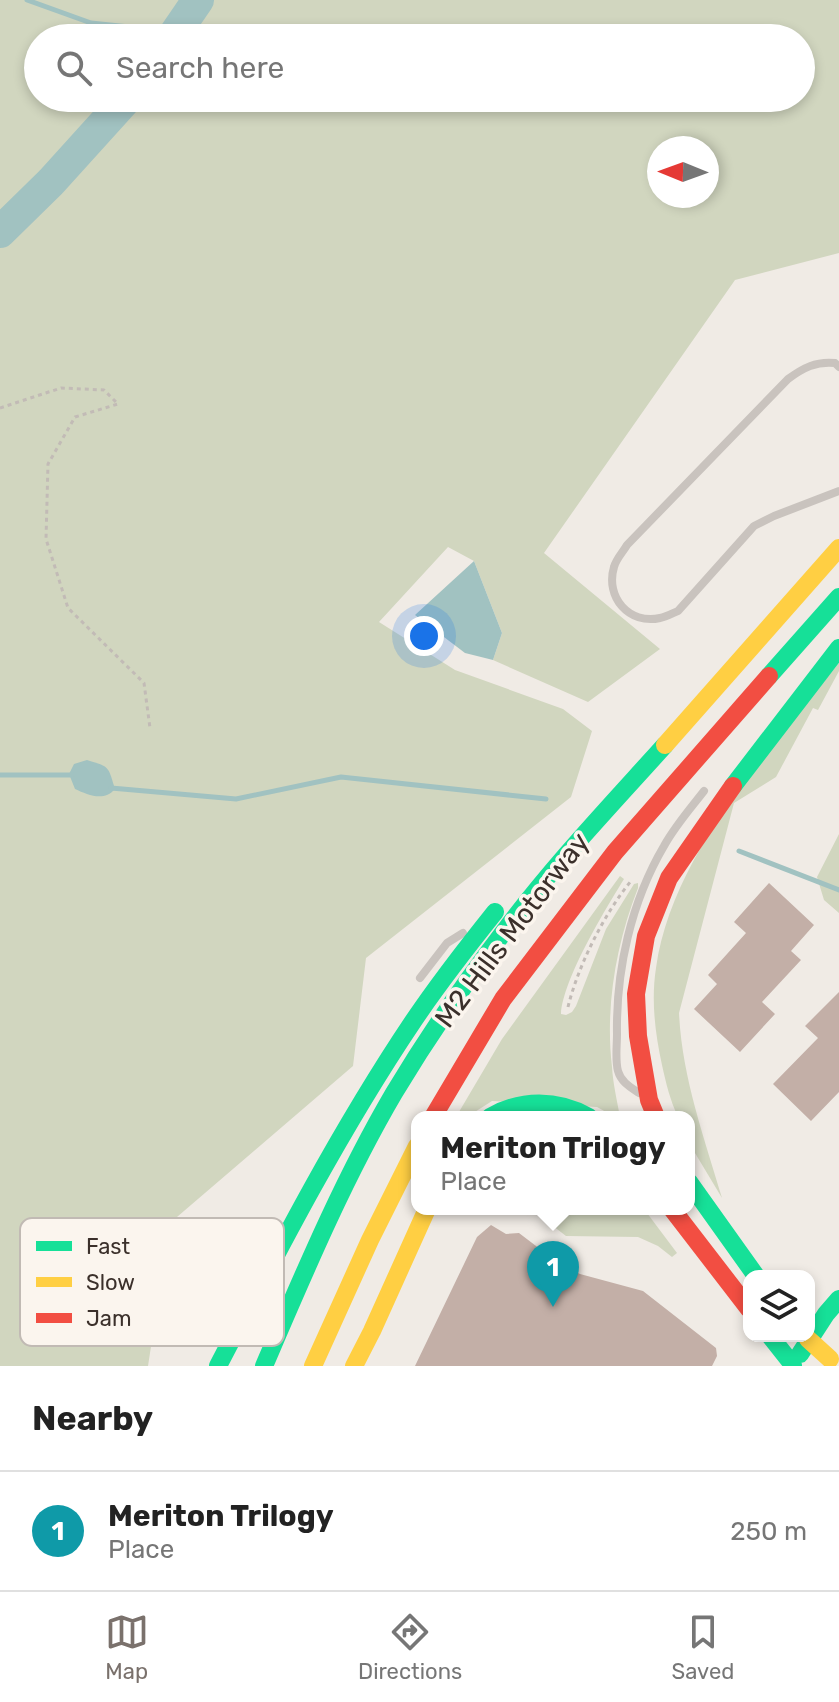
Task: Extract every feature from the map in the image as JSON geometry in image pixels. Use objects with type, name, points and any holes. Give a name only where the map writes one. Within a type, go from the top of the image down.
[{"type":"main road","name":"M2 Hills Motorway","points":[[284,1320],[356,1161],[395,1092],[503,932],[555,868],[839,548]]},
{"type":"main road","name":"M2 Hills Motorway","points":[[437,1111],[503,999],[615,852],[839,597]]},
{"type":"main road","points":[[652,1108],[638,1036],[636,994],[646,936],[669,878],[748,765],[839,648]]},
{"type":"main road","points":[[284,1242],[319,1176],[397,1045],[465,949],[496,911],[555,868]]},
{"type":"main road","points":[[502,1111],[512,1106],[548,1103],[579,1111]]},
{"type":"main road","points":[[313,1366],[411,1158]]},
{"type":"main road","points":[[695,1190],[752,1270]]},
{"type":"main road","points":[[354,1366],[424,1215]]},
{"type":"main road","points":[[677,1215],[743,1301]]},
{"type":"main road","points":[[815,1327],[839,1299]]},
{"type":"main road","points":[[775,1342],[793,1366],[804,1342]]},
{"type":"main road","points":[[812,1342],[834,1358]]},
{"type":"main road","points":[[218,1366],[229,1346]]},
{"type":"main road","name":"M2 Hills Motorway","points":[[264,1366],[273,1346]]},
{"type":"lane","points":[[839,367],[827,362],[805,367],[788,379],[627,545],[614,565],[611,582],[613,595],[633,615],[648,619],[678,611],[754,526],[839,491]]},
{"type":"lane","points":[[652,1108],[624,1082],[619,1073],[619,983],[629,935],[651,871],[679,823],[704,791]]},
{"type":"lane","points":[[420,978],[447,943],[496,911]]},
{"type":"path","points":[[0,408],[61,388],[104,390],[118,404],[75,417],[48,464],[46,539],[68,608],[144,683],[150,728]]},
{"type":"path","points":[[568,1007],[597,932],[631,881],[640,872],[651,871]]},
{"type":"green space","points":[[0,0],[839,0],[839,253],[735,280],[544,553],[660,649],[588,702],[493,660],[502,633],[474,561],[448,547],[379,622],[455,670],[563,709],[592,731],[571,797],[366,958],[353,1066],[176,1218],[20,1218],[20,1346],[151,1346],[148,1366],[0,1366]]},
{"type":"green space","points":[[839,663],[839,671],[818,710],[813,708],[776,777],[734,803],[679,1013],[689,1084],[722,1198],[695,1153],[695,1111],[676,1111],[668,1091],[656,1029],[654,992],[666,926],[682,884],[703,844],[755,768]]},
{"type":"green space","points":[[839,834],[839,913],[824,900],[817,877]]},
{"type":"green space","points":[[620,876],[624,879],[596,926],[569,982],[561,1014],[572,1012],[606,929],[634,884],[638,883],[618,953],[611,999],[610,1044],[619,1111],[492,1101],[476,1111],[460,1111],[502,1039]]},
{"type":"green space","points":[[539,1215],[648,1215],[677,1253],[672,1257],[638,1237],[566,1236]]},
{"type":"water","points":[[474,561],[502,633],[493,660],[465,653],[415,615]]},
{"type":"water","points":[[87,760],[107,768],[115,789],[111,793],[96,796],[75,789],[69,774],[74,764]]},
{"type":"building","points":[[769,883],[814,925],[791,951],[801,960],[762,1002],[775,1014],[740,1052],[694,1009],[717,984],[708,975],[746,933],[734,922]]},
{"type":"building","points":[[839,992],[839,1092],[811,1121],[773,1084],[818,1038],[805,1026]]},
{"type":"building","points":[[491,1225],[506,1234],[519,1233],[557,1262],[580,1274],[643,1291],[716,1348],[717,1356],[712,1366],[415,1366],[477,1237]]},
{"type":"waterway","points":[[27,0],[101,24]]},
{"type":"waterway","points":[[182,24],[198,0]]},
{"type":"waterway","points":[[0,232],[51,182],[114,112]]},
{"type":"waterway","points":[[0,775],[72,775]]},
{"type":"waterway","points":[[111,788],[236,799],[341,777],[546,799]]},
{"type":"waterway","points":[[739,851],[839,890]]},
{"type":"traffic: fast","points":[[769,676],[839,597]]},
{"type":"traffic: fast","points":[[733,786],[839,648]]},
{"type":"traffic: fast","points":[[284,1320],[341,1193],[375,1126],[419,1052],[474,972],[541,884],[665,745]]},
{"type":"traffic: fast","points":[[284,1240],[387,1062],[453,965],[495,912]]},
{"type":"traffic: fast","points":[[502,1111],[527,1104],[552,1104],[577,1111]]},
{"type":"traffic: fast","points":[[695,1190],[752,1270]]},
{"type":"traffic: fast","points":[[800,1354],[839,1299]]},
{"type":"traffic: fast","points":[[775,1342],[793,1365]]},
{"type":"traffic: fast","points":[[218,1366],[228,1346]]},
{"type":"traffic: fast","points":[[264,1366],[273,1346]]},
{"type":"traffic: slow","points":[[665,745],[839,548]]},
{"type":"traffic: slow","points":[[313,1366],[411,1158]]},
{"type":"traffic: slow","points":[[354,1366],[424,1215]]},
{"type":"traffic: slow","points":[[811,1342],[830,1359]]},
{"type":"traffic: jam","points":[[437,1111],[503,999],[615,852],[769,676]]},
{"type":"traffic: jam","points":[[654,1111],[638,1036],[636,994],[646,936],[669,878],[733,786]]},
{"type":"traffic: jam","points":[[677,1215],[743,1301]]},
{"type":"place","name":"Meriton Trilogy","points":[[553,1307]]}]
